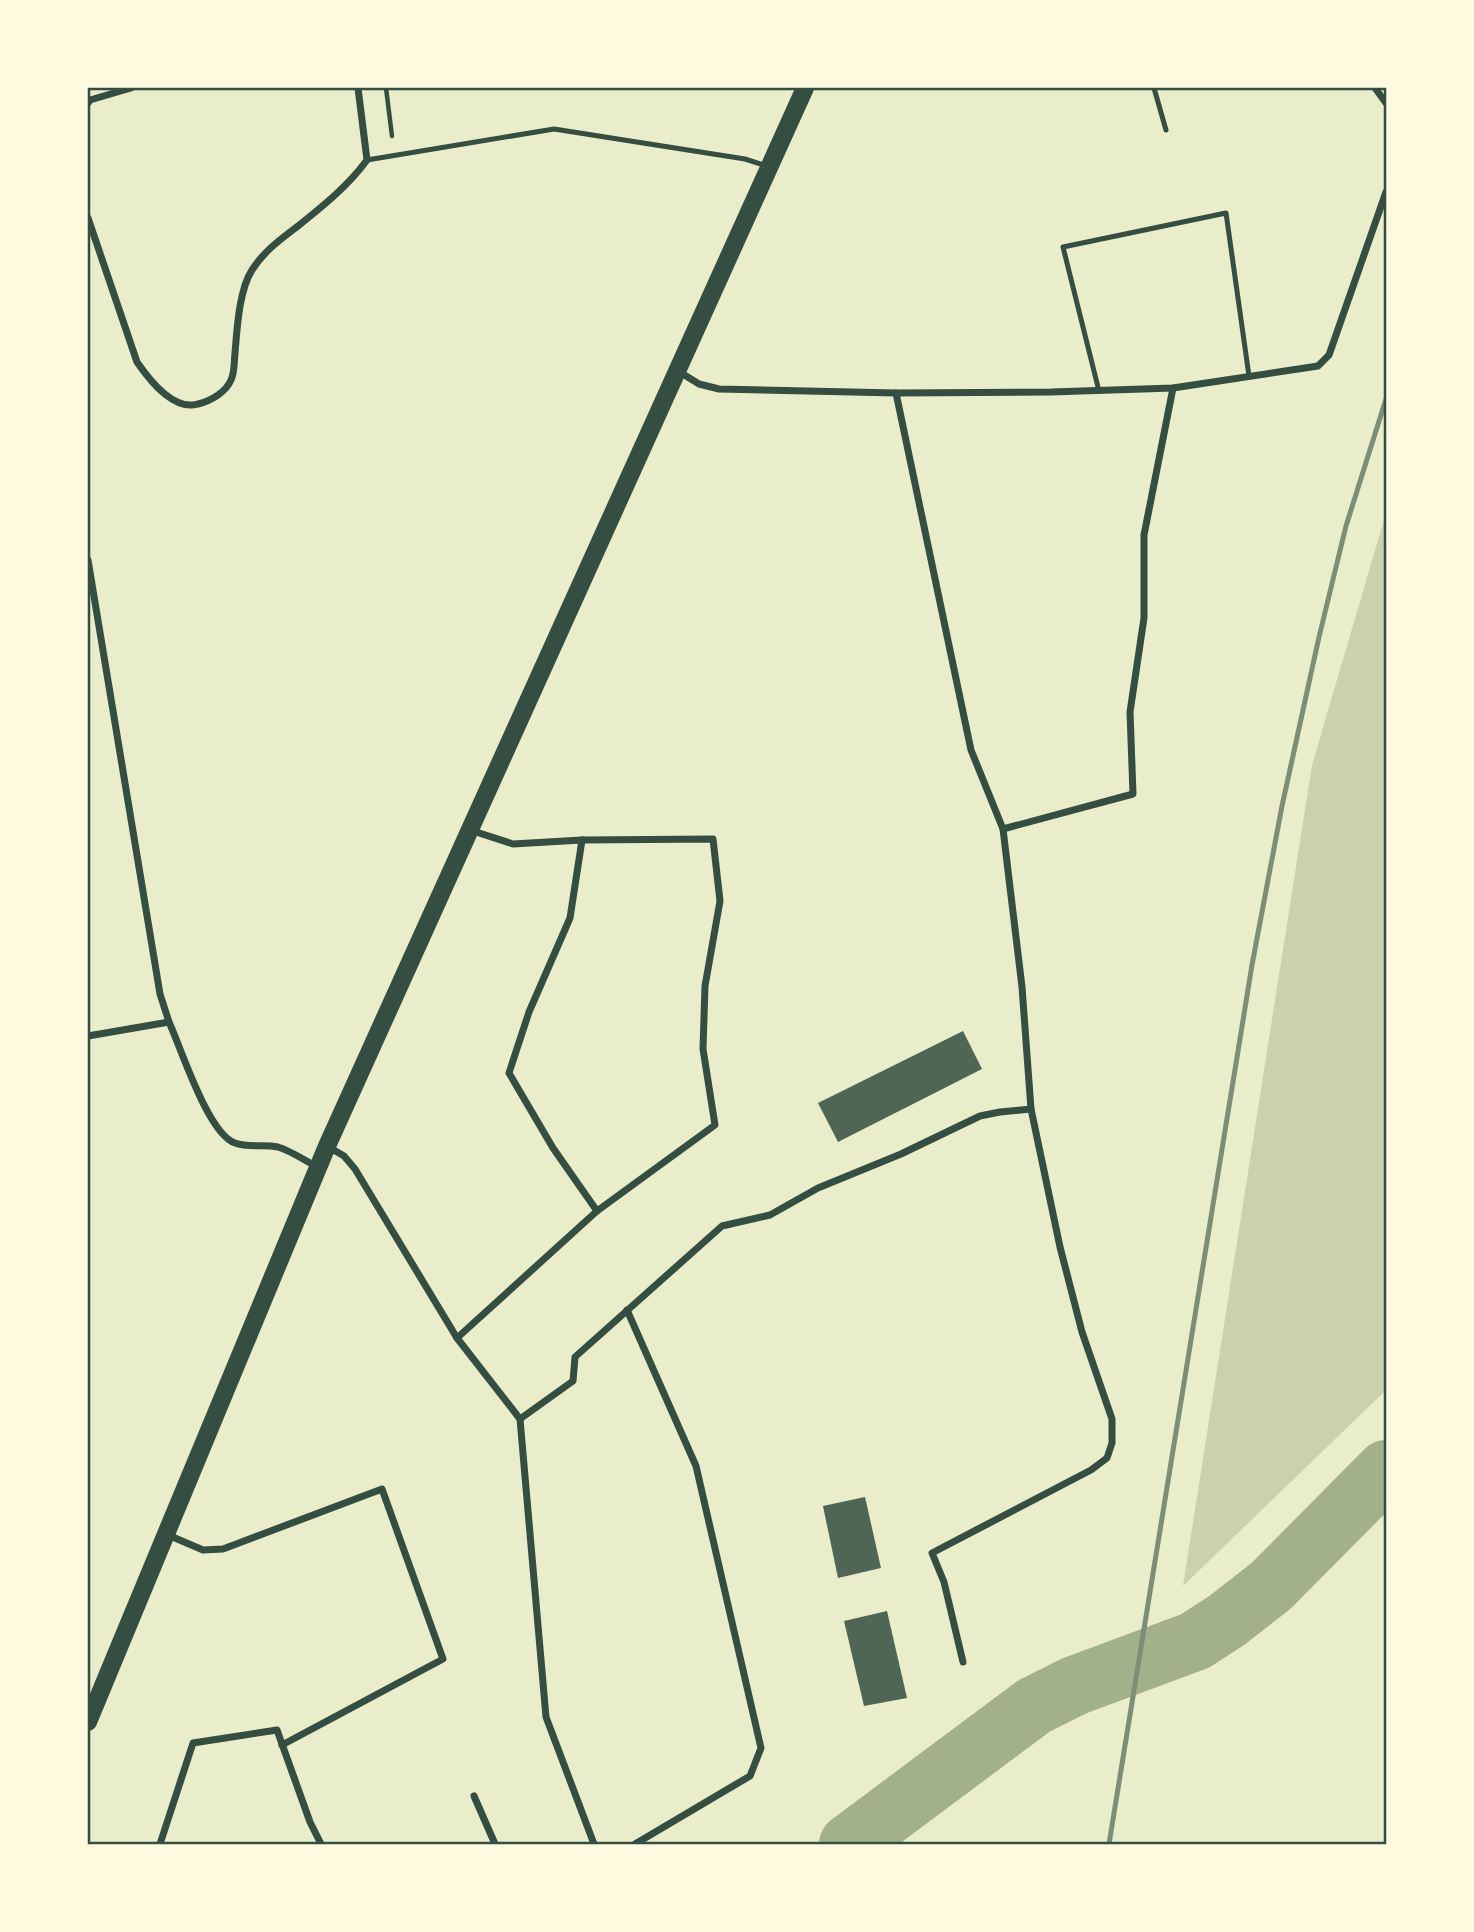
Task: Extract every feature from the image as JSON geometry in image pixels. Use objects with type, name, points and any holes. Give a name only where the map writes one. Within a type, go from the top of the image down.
[{"type":"main road","points":[[88,1722],[327,1146],[805,88]]},
{"type":"street","points":[[88,103],[90,100],[131,88]]},
{"type":"street","points":[[88,218],[91,243],[137,362],[147,376],[180,405],[203,403],[223,392],[232,379],[237,325],[250,273],[265,252],[325,204],[355,176],[367,160],[358,88]]},
{"type":"street","points":[[1375,88],[1387,103]]},
{"type":"street","points":[[678,371],[699,384],[719,389],[896,393],[1173,388],[1318,366],[1329,355],[1387,192]]},
{"type":"street","points":[[1003,829],[1133,794],[1130,712],[1144,618],[1144,535],[1173,388]]},
{"type":"street","points":[[896,393],[971,750],[1003,829],[1022,987],[1031,1109],[1066,1272],[1096,1378],[1112,1419],[1112,1443],[1107,1458],[1091,1470],[932,1553],[944,1582],[963,1662]]},
{"type":"street","points":[[88,560],[160,994],[169,1021],[208,1114],[223,1135],[240,1144],[277,1147],[320,1168]]},
{"type":"street","points":[[457,1338],[597,1211],[715,1125],[703,1049],[705,986],[720,901],[713,839],[582,840],[513,844],[469,830]]},
{"type":"street","points":[[582,840],[570,918],[529,1012],[509,1073],[553,1148],[597,1211]]},
{"type":"street","points":[[88,1036],[169,1021]]},
{"type":"street","points":[[520,1419],[573,1381],[575,1357],[722,1226],[770,1215],[818,1188],[901,1154],[980,1116],[1031,1109]]},
{"type":"street","points":[[327,1146],[344,1156],[355,1169],[457,1338],[520,1419],[546,1717],[594,1844]]},
{"type":"street","points":[[627,1310],[696,1466],[761,1748],[750,1776],[635,1844]]},
{"type":"street","points":[[167,1535],[204,1550],[223,1549],[382,1489],[443,1659],[282,1745]]},
{"type":"street","points":[[160,1844],[193,1743],[277,1730],[310,1822],[321,1844]]},
{"type":"street","points":[[474,1796],[495,1844]]},
{"type":"lane","points":[[1154,88],[1166,130]]},
{"type":"lane","points":[[367,160],[554,129],[745,159],[769,166]]},
{"type":"lane","points":[[1099,391],[1063,247],[1226,213],[1249,376]]},
{"type":"path","points":[[386,88],[394,155]]},
{"type":"green space","points":[[1386,513],[1386,1390],[1183,1586],[1312,765]]},
{"type":"building","points":[[963,1031],[982,1069],[838,1142],[818,1103]]},
{"type":"building","points":[[865,1497],[881,1568],[838,1578],[823,1506]]},
{"type":"building","points":[[887,1611],[907,1698],[864,1706],[844,1621]]},
{"type":"waterway","points":[[849,1844],[1034,1706],[1074,1686],[1195,1641],[1226,1621],[1271,1586],[1386,1470]]},
{"type":"railway","points":[[1109,1844],[1252,965],[1282,806],[1346,526],[1386,399]]}]
